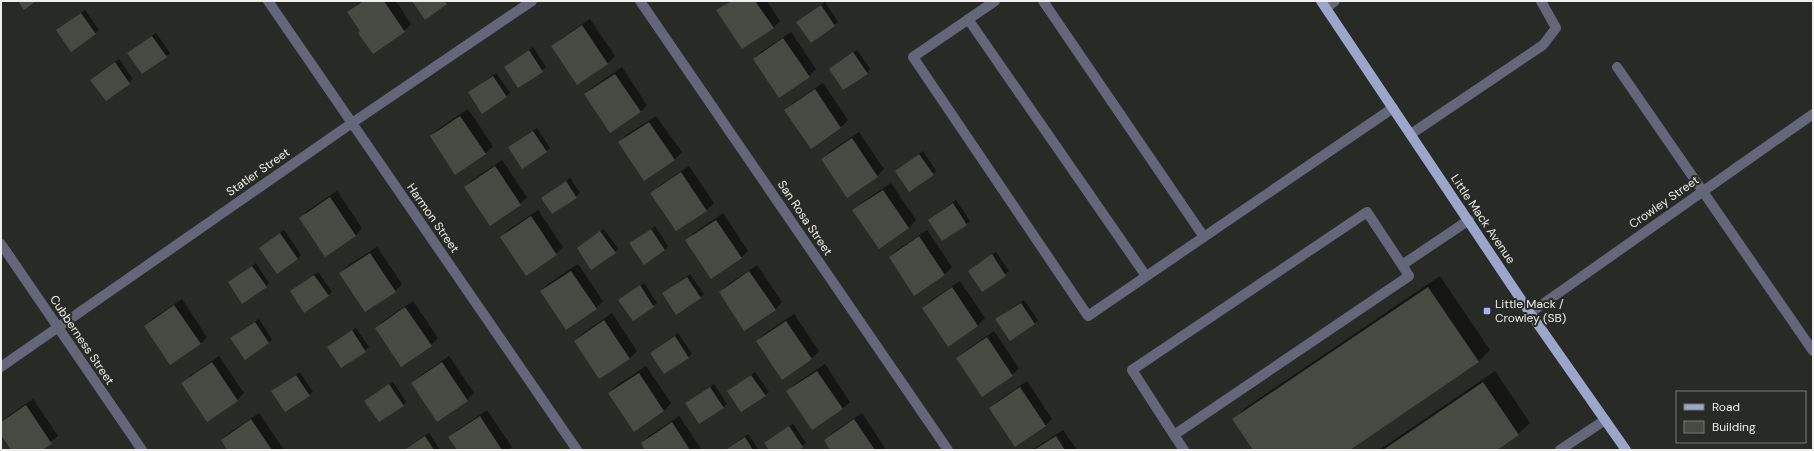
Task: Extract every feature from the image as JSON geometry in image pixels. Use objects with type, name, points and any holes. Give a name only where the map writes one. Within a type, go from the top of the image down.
[{"type":"main road","name":"Little Mack Avenue","points":[[1323,4],[1530,313],[1626,450]]},
{"type":"street","name":"Harmon Street","points":[[268,1],[577,450]]},
{"type":"street","name":"Statler Street","points":[[1,368],[352,123],[532,1]]},
{"type":"street","name":"San Rosa Street","points":[[640,1],[948,450]]},
{"type":"street","points":[[995,1],[912,58],[1088,316],[1393,108]]},
{"type":"street","points":[[1043,1],[1204,237]]},
{"type":"street","points":[[1323,4],[1335,1]]},
{"type":"street","points":[[1411,134],[1543,45],[1556,28],[1541,1]]},
{"type":"street","points":[[968,19],[1146,276]]},
{"type":"street","points":[[1617,67],[1813,351]]},
{"type":"street","name":"Crowley Street","points":[[1530,313],[1813,114]]},
{"type":"street","points":[[1174,436],[1409,276],[1367,212],[1132,370],[1174,436],[1184,450]]},
{"type":"street","points":[[1402,265],[1469,220]]},
{"type":"street","name":"Cubberness Street","points":[[1,244],[142,450]]},
{"type":"street","points":[[1560,450],[1605,420]]},
{"type":"building","points":[[18,1],[36,1],[24,10]]},
{"type":"building","points":[[363,1],[384,1],[405,32],[373,54],[358,33],[360,31],[347,12]]},
{"type":"building","points":[[412,1],[444,1],[447,4],[425,20]]},
{"type":"building","points":[[731,1],[755,1],[774,28],[742,49],[716,10]]},
{"type":"building","points":[[821,5],[835,26],[811,43],[796,22]]},
{"type":"building","points":[[81,13],[96,34],[71,52],[56,30]]},
{"type":"building","points":[[582,25],[608,64],[577,85],[551,46]]},
{"type":"building","points":[[152,36],[167,57],[142,74],[127,53]]},
{"type":"building","points":[[783,38],[810,77],[779,98],[753,59]]},
{"type":"building","points":[[529,50],[543,72],[518,88],[504,67]]},
{"type":"building","points":[[853,52],[868,74],[843,90],[829,69]]},
{"type":"building","points":[[115,62],[130,84],[106,101],[90,80]]},
{"type":"building","points":[[615,74],[641,112],[610,133],[584,94]]},
{"type":"building","points":[[493,76],[507,97],[482,114],[468,92]]},
{"type":"building","points":[[815,89],[841,128],[811,149],[784,110]]},
{"type":"building","points":[[460,116],[486,154],[455,175],[430,136]]},
{"type":"building","points":[[649,122],[675,160],[644,181],[618,142]]},
{"type":"building","points":[[533,131],[547,152],[522,169],[508,147]]},
{"type":"building","points":[[852,138],[878,177],[847,198],[821,159]]},
{"type":"building","points":[[919,154],[934,175],[909,192],[895,171]]},
{"type":"building","points":[[495,166],[521,205],[490,226],[464,187]]},
{"type":"building","points":[[681,172],[707,211],[676,231],[650,193]]},
{"type":"building","points":[[566,181],[577,198],[552,214],[541,198]]},
{"type":"building","points":[[883,190],[909,228],[879,249],[852,210]]},
{"type":"building","points":[[330,197],[356,236],[325,257],[299,218]]},
{"type":"building","points":[[953,203],[967,225],[942,241],[928,220]]},
{"type":"building","points":[[531,216],[557,255],[526,276],[500,237]]},
{"type":"building","points":[[716,220],[742,258],[711,279],[685,240]]},
{"type":"building","points":[[651,229],[665,250],[644,265],[629,243]]},
{"type":"building","points":[[600,231],[616,253],[591,270],[577,248]]},
{"type":"building","points":[[280,233],[298,259],[277,274],[259,248]]},
{"type":"building","points":[[919,236],[945,275],[914,296],[889,257]]},
{"type":"building","points":[[370,253],[396,292],[365,312],[339,273]]},
{"type":"building","points":[[992,254],[1006,276],[982,292],[968,271]]},
{"type":"building","points":[[252,266],[267,287],[242,304],[228,282]]},
{"type":"building","points":[[571,271],[597,309],[566,330],[540,291]]},
{"type":"building","points":[[749,271],[776,310],[744,331],[719,292]]},
{"type":"building","points":[[314,275],[329,296],[304,313],[290,291]]},
{"type":"building","points":[[687,277],[701,298],[676,315],[662,293]]},
{"type":"building","points":[[640,285],[654,307],[633,321],[618,300]]},
{"type":"building","points":[[952,287],[978,326],[948,347],[922,308]]},
{"type":"building","points":[[1428,287],[1479,362],[1350,450],[1253,450],[1232,419]]},
{"type":"building","points":[[1021,303],[1035,324],[1010,341],[995,319]]},
{"type":"building","points":[[174,305],[201,344],[170,365],[144,326]]},
{"type":"building","points":[[405,307],[432,346],[401,367],[375,328]]},
{"type":"building","points":[[604,320],[630,359],[599,379],[574,341]]},
{"type":"building","points":[[786,321],[812,359],[782,380],[756,341]]},
{"type":"building","points":[[255,322],[269,343],[245,360],[230,338]]},
{"type":"building","points":[[352,330],[366,352],[341,368],[327,347]]},
{"type":"building","points":[[675,336],[689,358],[664,374],[650,353]]},
{"type":"building","points":[[987,337],[1013,376],[982,397],[956,358]]},
{"type":"building","points":[[212,362],[238,401],[207,422],[181,383]]},
{"type":"building","points":[[442,362],[468,401],[437,422],[411,383]]},
{"type":"building","points":[[817,371],[843,409],[812,430],[786,391]]},
{"type":"building","points":[[639,373],[664,411],[634,432],[608,393]]},
{"type":"building","points":[[296,375],[310,396],[285,412],[271,391]]},
{"type":"building","points":[[751,375],[766,396],[741,412],[727,391]]},
{"type":"building","points":[[1483,382],[1519,435],[1497,450],[1383,450]]},
{"type":"building","points":[[389,384],[404,406],[379,422],[364,401]]},
{"type":"building","points":[[710,387],[724,408],[699,424],[685,403]]},
{"type":"building","points":[[1020,387],[1046,426],[1015,447],[989,408]]},
{"type":"building","points":[[26,405],[52,444],[42,450],[11,450],[1,435],[1,422]]},
{"type":"building","points":[[480,416],[502,450],[457,450],[448,437]]},
{"type":"building","points":[[251,419],[272,450],[227,450],[221,440]]},
{"type":"building","points":[[854,419],[875,450],[830,450],[824,440]]},
{"type":"building","points":[[672,422],[690,450],[645,450],[641,443]]},
{"type":"building","points":[[789,426],[803,447],[799,450],[769,450],[764,443]]},
{"type":"building","points":[[425,436],[434,450],[404,450]]},
{"type":"building","points":[[1056,436],[1065,450],[1034,450]]},
{"type":"building","points":[[745,437],[753,450],[725,450]]},
{"type":"place","name":"Little Mack / Crowley (SB)","points":[[1487,311]]}]
